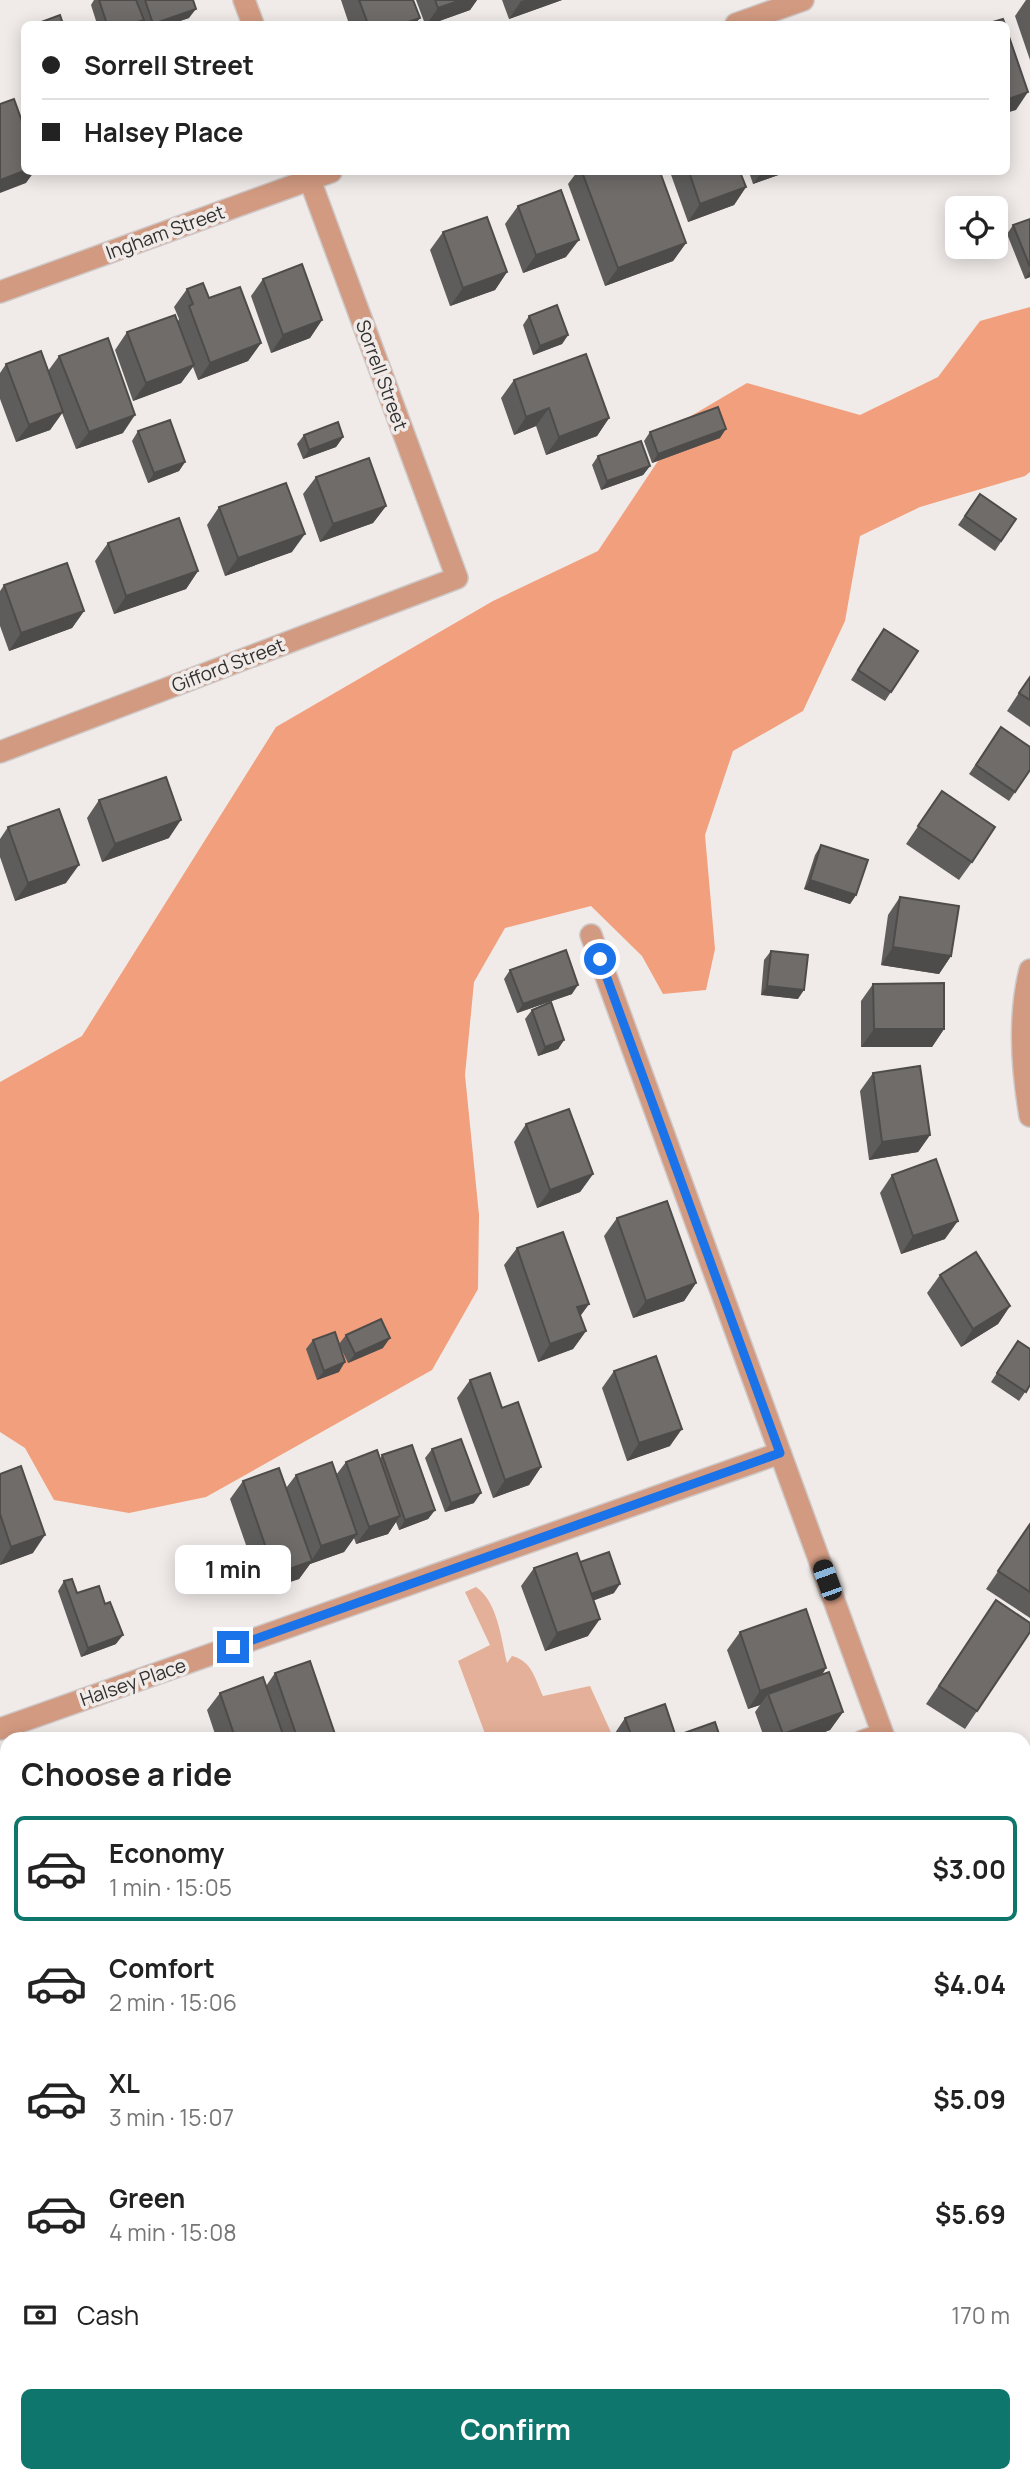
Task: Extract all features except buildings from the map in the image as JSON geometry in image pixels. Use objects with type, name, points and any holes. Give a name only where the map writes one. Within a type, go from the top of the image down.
[{"type":"street","points":[[244,0],[252,21]]},
{"type":"street","points":[[744,21],[803,0]]},
{"type":"street","name":"Ingham Street","points":[[0,292],[308,175]]},
{"type":"street","name":"Sorrell Street","points":[[308,175],[457,578]]},
{"type":"street","name":"Gifford Street","points":[[0,752],[457,578]]},
{"type":"street","points":[[591,935],[883,1732]]},
{"type":"street","points":[[1030,970],[1023,1028],[1024,1081],[1030,1116]]},
{"type":"street","name":"Halsey Place","points":[[2,1730],[780,1453]]},
{"type":"shaded area","points":[[1030,307],[1030,472],[1025,476],[920,507],[860,536],[845,621],[803,711],[733,751],[705,835],[715,949],[706,990],[663,994],[642,956],[591,906],[505,928],[474,982],[465,1075],[479,1215],[478,1289],[432,1370],[206,1497],[129,1513],[54,1500],[25,1448],[0,1432],[0,1082],[82,1036],[276,727],[493,601],[598,551],[686,419],[747,383],[860,415],[938,377],[980,321]]},
{"type":"shaded area","points":[[476,1587],[489,1602],[494,1611],[507,1663],[512,1656],[524,1662],[532,1672],[543,1696],[590,1686],[611,1732],[484,1732],[458,1661],[490,1645],[465,1592]]},
{"type":"route","points":[[233,1647],[780,1453],[600,959]]}]
